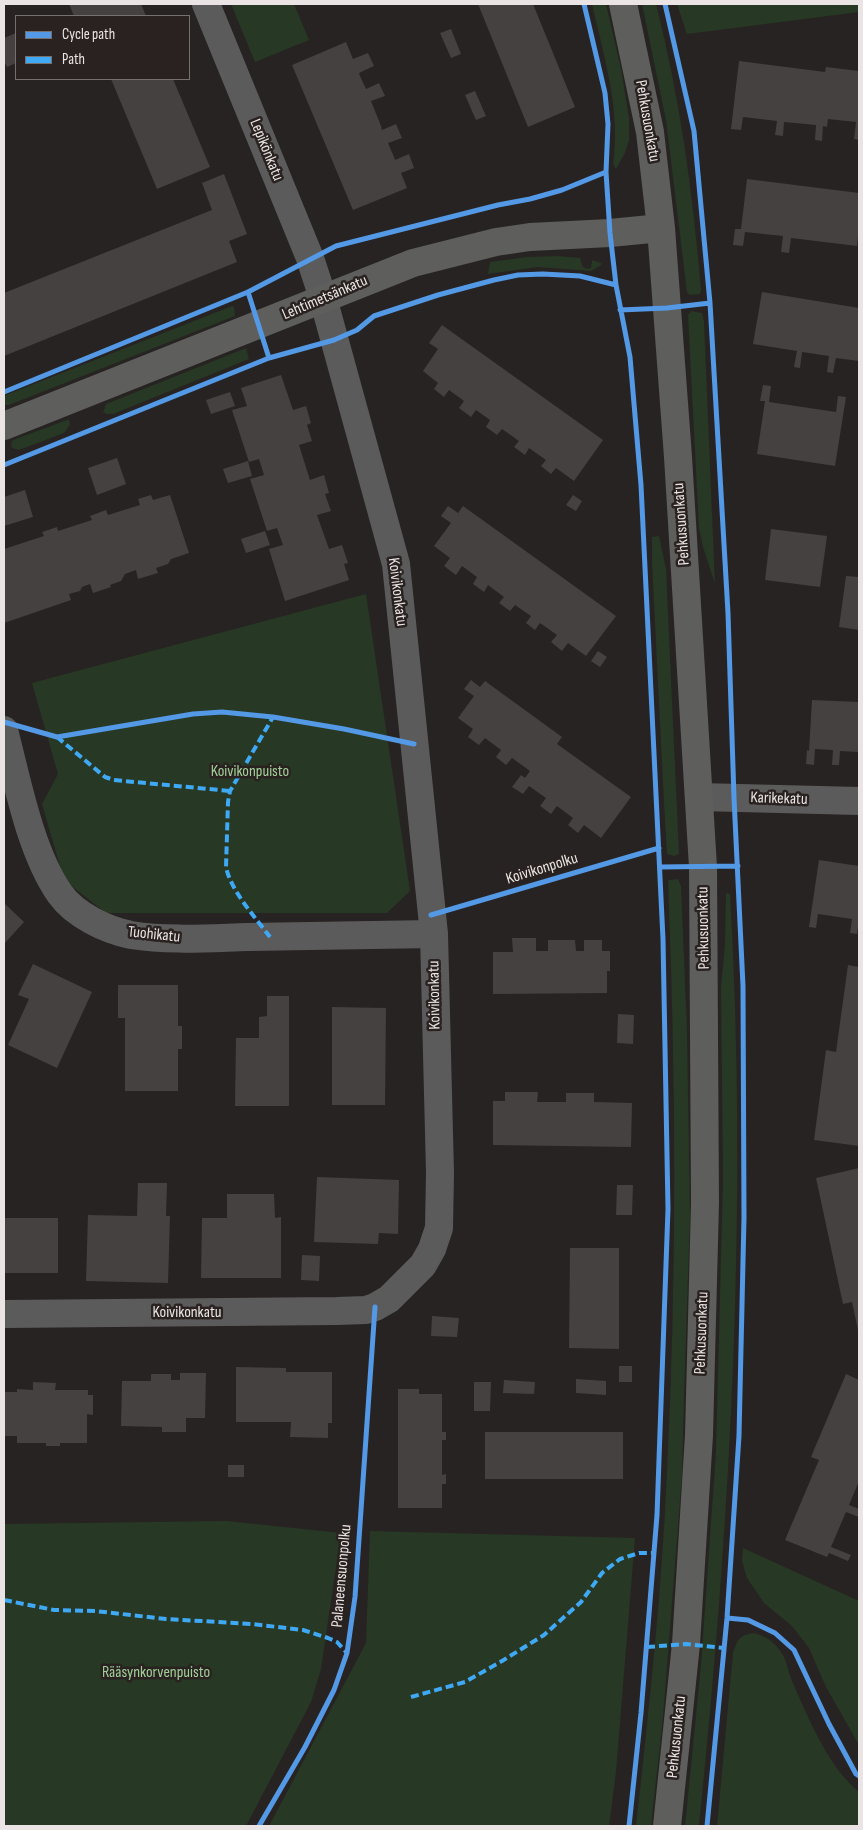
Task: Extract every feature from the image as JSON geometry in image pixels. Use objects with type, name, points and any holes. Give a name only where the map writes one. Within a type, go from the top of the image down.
[{"type":"main road","name":"Pehkusuonkatu","points":[[623,4],[650,132],[661,228],[677,448],[703,866],[705,1202],[699,1435],[686,1644],[667,1826]]},
{"type":"main road","name":"Lehtimetsänkatu","points":[[4,426],[413,263],[496,242],[530,237],[661,228]]},
{"type":"street","name":"Lepikönkatu","points":[[206,4],[306,249],[323,298]]},
{"type":"street","name":"Koivikonkatu","points":[[4,1314],[352,1311],[375,1307],[389,1298],[423,1265],[432,1249],[439,1228],[440,1173],[434,934],[396,564],[323,298]]},
{"type":"street","name":"Tuohikatu","points":[[4,730],[30,827],[48,871],[61,894],[74,908],[90,919],[107,927],[130,934],[182,938],[434,934]]},
{"type":"street","name":"Karikekatu","points":[[699,797],[859,801]]},
{"type":"green space","points":[[231,4],[294,4],[309,40],[255,62]]},
{"type":"green space","points":[[592,4],[606,4],[621,69],[629,118],[629,140],[625,153],[616,169],[613,164],[615,124],[613,104]]},
{"type":"green space","points":[[642,4],[656,4],[679,110],[690,182],[698,254],[700,294],[690,295],[687,292],[666,120]]},
{"type":"green space","points":[[677,4],[859,4],[859,12],[687,34]]},
{"type":"green space","points":[[558,256],[580,258],[583,267],[587,269],[591,268],[592,260],[601,263],[601,265],[591,271],[537,267],[488,274],[490,262],[527,257]]},
{"type":"green space","points":[[232,306],[234,307],[235,316],[5,405],[4,398],[6,395]]},
{"type":"green space","points":[[691,311],[702,313],[704,322],[715,584],[699,528],[688,315]]},
{"type":"green space","points":[[246,348],[249,359],[113,414],[103,412],[106,404]]},
{"type":"green space","points":[[69,420],[70,425],[64,433],[19,450],[12,448],[13,440]]},
{"type":"green space","points":[[659,536],[666,569],[679,854],[674,856],[667,854],[652,563],[652,537]]},
{"type":"green space","name":"Koivikonpuisto","points":[[366,594],[410,891],[387,913],[106,913],[64,880],[42,804],[58,774],[32,683]]},
{"type":"green space","points":[[678,879],[681,886],[687,1031],[690,1217],[682,1474],[663,1718],[651,1826],[636,1826],[658,1605],[667,1471],[674,1250],[673,1029],[668,882],[669,880]]},
{"type":"green space","points":[[726,893],[730,894],[737,1127],[737,1244],[728,1477],[720,1594],[699,1826],[685,1826],[701,1665],[716,1452],[723,1179],[721,987],[725,945]]},
{"type":"green space","name":"Rääsynkorvenpuisto","points":[[227,1521],[341,1533],[321,1669],[311,1702],[246,1826],[4,1826],[4,1524]]},
{"type":"green space","points":[[370,1531],[635,1538],[616,1772],[609,1826],[269,1826],[366,1643]]},
{"type":"green space","points":[[743,1548],[859,1601],[859,1745],[826,1687],[809,1648],[792,1626],[764,1603],[747,1578],[742,1561]]},
{"type":"green space","points":[[754,1633],[769,1640],[781,1652],[792,1681],[820,1741],[838,1769],[859,1792],[859,1826],[717,1826],[733,1653],[740,1638]]},
{"type":"building","points":[[69,4],[141,4],[146,15],[74,15]]},
{"type":"building","points":[[478,4],[533,4],[575,107],[528,127]]},
{"type":"building","points":[[451,29],[461,54],[451,58],[440,33]]},
{"type":"building","points":[[15,33],[15,63],[7,67],[4,61],[4,38]]},
{"type":"building","points":[[346,42],[353,59],[368,53],[374,66],[359,73],[360,76],[366,89],[379,83],[385,96],[371,101],[382,130],[396,124],[402,138],[388,143],[395,160],[409,154],[414,168],[401,173],[407,188],[353,210],[292,65]]},
{"type":"building","points":[[739,61],[825,72],[826,67],[859,71],[859,140],[854,139],[856,122],[828,119],[827,127],[823,126],[822,141],[815,140],[816,125],[784,122],[783,136],[775,135],[777,121],[743,117],[741,130],[731,129]]},
{"type":"building","points":[[111,80],[173,80],[210,167],[157,189]]},
{"type":"building","points":[[475,91],[486,116],[476,120],[465,95]]},
{"type":"building","points":[[224,174],[247,234],[229,241],[237,262],[4,356],[4,293],[212,210],[202,183]]},
{"type":"building","points":[[747,179],[859,193],[857,246],[791,238],[789,253],[781,252],[783,236],[745,232],[743,246],[733,245],[735,229],[741,229]]},
{"type":"building","points":[[762,292],[859,308],[859,361],[836,358],[833,373],[827,372],[829,356],[802,352],[800,368],[794,367],[797,351],[753,344]]},
{"type":"building","points":[[442,325],[603,440],[574,481],[556,468],[551,474],[541,466],[546,460],[529,448],[525,455],[514,447],[519,441],[502,429],[497,435],[486,427],[490,420],[476,410],[471,417],[459,408],[464,401],[449,390],[444,397],[434,389],[438,383],[423,371],[438,349],[429,343]]},
{"type":"building","points":[[281,375],[293,410],[306,406],[311,423],[307,425],[312,441],[299,445],[310,480],[324,475],[329,493],[325,494],[331,511],[317,515],[329,549],[342,545],[348,563],[344,564],[349,580],[285,601],[269,549],[283,545],[277,528],[267,531],[250,479],[264,475],[259,459],[249,462],[232,410],[247,406],[241,388]]},
{"type":"building","points":[[763,385],[771,386],[769,402],[836,412],[838,396],[846,397],[835,466],[757,454],[765,401],[760,401]]},
{"type":"building","points":[[230,392],[235,406],[211,414],[206,400]]},
{"type":"building","points":[[117,458],[126,484],[97,495],[88,468]]},
{"type":"building","points":[[248,461],[252,476],[228,483],[223,469]]},
{"type":"building","points":[[25,490],[33,517],[4,526],[4,497]]},
{"type":"building","points":[[151,495],[153,500],[170,495],[189,553],[171,559],[168,564],[156,568],[158,573],[138,579],[136,570],[125,574],[121,581],[110,585],[111,587],[93,593],[90,584],[82,587],[80,591],[69,594],[71,600],[4,623],[4,549],[44,536],[42,532],[57,527],[58,531],[92,520],[90,516],[106,510],[108,515],[140,505],[138,499]]},
{"type":"building","points":[[573,495],[582,501],[576,511],[566,505]]},
{"type":"building","points":[[448,506],[458,513],[463,506],[616,616],[586,656],[568,643],[562,651],[551,642],[557,635],[540,623],[535,630],[526,623],[531,616],[515,605],[510,611],[499,603],[504,597],[488,585],[484,592],[473,584],[477,577],[462,566],[456,575],[444,566],[450,558],[434,546],[451,523],[441,516]]},
{"type":"building","points":[[771,529],[827,536],[820,587],[765,580]]},
{"type":"building","points":[[265,531],[270,545],[246,553],[241,539]]},
{"type":"building","points":[[846,576],[859,577],[859,630],[839,627]]},
{"type":"building","points":[[598,651],[607,657],[600,667],[591,661]]},
{"type":"building","points":[[471,680],[480,687],[485,681],[562,737],[557,744],[631,797],[601,838],[584,825],[578,833],[568,825],[573,818],[557,806],[551,814],[540,806],[546,798],[529,786],[523,794],[512,787],[521,775],[525,778],[530,771],[512,758],[506,765],[496,757],[501,750],[485,738],[479,745],[468,737],[473,729],[458,718],[474,696],[464,689]]},
{"type":"building","points":[[812,700],[859,702],[859,752],[840,751],[839,765],[832,765],[833,750],[815,749],[814,765],[806,764],[807,750],[809,751]]},
{"type":"building","points":[[819,860],[859,866],[859,920],[857,934],[850,933],[852,919],[818,914],[816,928],[809,927]]},
{"type":"building","points":[[4,903],[24,922],[4,944]]},
{"type":"building","points":[[512,938],[536,938],[536,951],[548,951],[548,940],[575,940],[576,951],[584,951],[584,940],[602,940],[602,951],[610,951],[610,971],[607,971],[607,993],[493,994],[493,952],[513,952]]},
{"type":"building","points":[[33,964],[92,992],[57,1068],[8,1045],[29,999],[18,995]]},
{"type":"building","points":[[848,965],[859,967],[859,1146],[814,1140],[826,1050],[836,1052]]},
{"type":"building","points":[[118,985],[178,985],[178,1026],[182,1026],[182,1049],[178,1049],[178,1091],[125,1091],[125,1018],[118,1018]]},
{"type":"building","points":[[267,996],[289,996],[289,1106],[235,1106],[236,1038],[259,1038],[259,1017],[267,1016]]},
{"type":"building","points":[[332,1007],[386,1008],[385,1105],[332,1105]]},
{"type":"building","points":[[618,1014],[634,1015],[633,1044],[617,1043]]},
{"type":"building","points":[[505,1092],[538,1092],[537,1102],[566,1102],[566,1093],[594,1093],[594,1102],[632,1103],[631,1147],[493,1145],[493,1101],[505,1101]]},
{"type":"building","points":[[859,1168],[858,1330],[852,1302],[843,1304],[816,1178]]},
{"type":"building","points":[[317,1177],[399,1180],[398,1234],[379,1233],[378,1244],[314,1242]]},
{"type":"building","points":[[138,1183],[167,1183],[166,1216],[170,1216],[168,1283],[86,1281],[88,1215],[137,1216]]},
{"type":"building","points":[[617,1185],[633,1185],[632,1215],[616,1215]]},
{"type":"building","points":[[227,1194],[274,1194],[275,1218],[281,1217],[281,1278],[201,1278],[202,1218],[227,1218]]},
{"type":"building","points":[[4,1218],[58,1218],[58,1273],[4,1273]]},
{"type":"building","points":[[570,1248],[619,1248],[619,1349],[569,1348]]},
{"type":"building","points":[[302,1255],[320,1256],[319,1281],[301,1280]]},
{"type":"building","points":[[432,1316],[459,1318],[457,1337],[431,1336]]},
{"type":"building","points":[[619,1366],[632,1366],[632,1382],[619,1382]]},
{"type":"building","points":[[236,1367],[286,1368],[286,1372],[332,1372],[332,1423],[328,1423],[328,1438],[290,1437],[291,1422],[236,1422]]},
{"type":"building","points":[[180,1373],[206,1373],[205,1418],[186,1418],[186,1432],[162,1432],[162,1427],[121,1426],[122,1381],[151,1381],[151,1374],[171,1374],[171,1380],[180,1380]]},
{"type":"building","points":[[846,1374],[859,1380],[859,1481],[849,1505],[859,1509],[859,1517],[846,1512],[831,1547],[851,1555],[848,1561],[829,1553],[827,1557],[785,1540],[819,1460],[811,1457]]},
{"type":"building","points":[[576,1379],[606,1381],[606,1395],[576,1393]]},
{"type":"building","points":[[504,1380],[535,1382],[534,1394],[503,1393]]},
{"type":"building","points":[[33,1382],[56,1383],[55,1390],[88,1390],[88,1395],[93,1395],[93,1415],[87,1414],[87,1443],[60,1443],[60,1446],[46,1446],[46,1443],[17,1443],[17,1436],[4,1436],[4,1392],[17,1392],[17,1389],[33,1390]]},
{"type":"building","points":[[474,1382],[491,1382],[490,1411],[474,1411]]},
{"type":"building","points":[[398,1389],[419,1389],[419,1394],[442,1394],[442,1432],[446,1432],[446,1440],[442,1440],[442,1475],[446,1474],[446,1484],[442,1484],[442,1508],[398,1508]]},
{"type":"building","points":[[485,1432],[623,1432],[623,1479],[485,1479]]},
{"type":"building","points":[[228,1465],[244,1465],[244,1477],[228,1477]]},
{"type":"marked path","points":[[270,937],[238,894],[226,867],[230,791],[273,717]]},
{"type":"marked path","points":[[57,737],[105,777],[114,780],[230,791]]},
{"type":"marked path","points":[[411,1697],[465,1682],[502,1661],[544,1635],[581,1602],[602,1573],[620,1559],[639,1553],[654,1553]]},
{"type":"marked path","points":[[4,1600],[54,1610],[95,1611],[166,1619],[252,1624],[303,1630],[337,1642],[347,1653]]},
{"type":"marked path","points":[[647,1647],[686,1644],[724,1648]]},
{"type":"cycle path","points":[[584,4],[605,93],[608,124],[606,172],[610,233],[616,285],[630,357],[641,485],[663,939],[668,1209],[657,1515],[641,1713],[629,1826]]},
{"type":"cycle path","points":[[665,4],[694,131],[710,303],[728,613],[743,986],[744,1218],[739,1436],[727,1618],[707,1826]]},
{"type":"cycle path","points":[[4,392],[248,292],[336,246],[498,205],[530,199],[562,190],[606,172]]},
{"type":"cycle path","points":[[4,465],[269,358],[334,340],[357,330],[374,316],[438,295],[518,275],[580,276],[616,285]]},
{"type":"cycle path","points":[[248,292],[269,358]]},
{"type":"cycle path","points":[[620,310],[667,308],[710,303]]},
{"type":"cycle path","points":[[4,722],[57,737],[193,714],[222,712],[273,717],[344,729],[414,744]]},
{"type":"cycle path","name":"Koivikonpolku","points":[[431,915],[659,848]]},
{"type":"cycle path","points":[[660,867],[738,866]]},
{"type":"cycle path","name":"Palaneensuonpolku","points":[[259,1826],[305,1747],[334,1690],[347,1653],[355,1597],[375,1307]]},
{"type":"cycle path","points":[[727,1618],[748,1620],[775,1633],[794,1650],[829,1724],[856,1774],[859,1776]]}]
